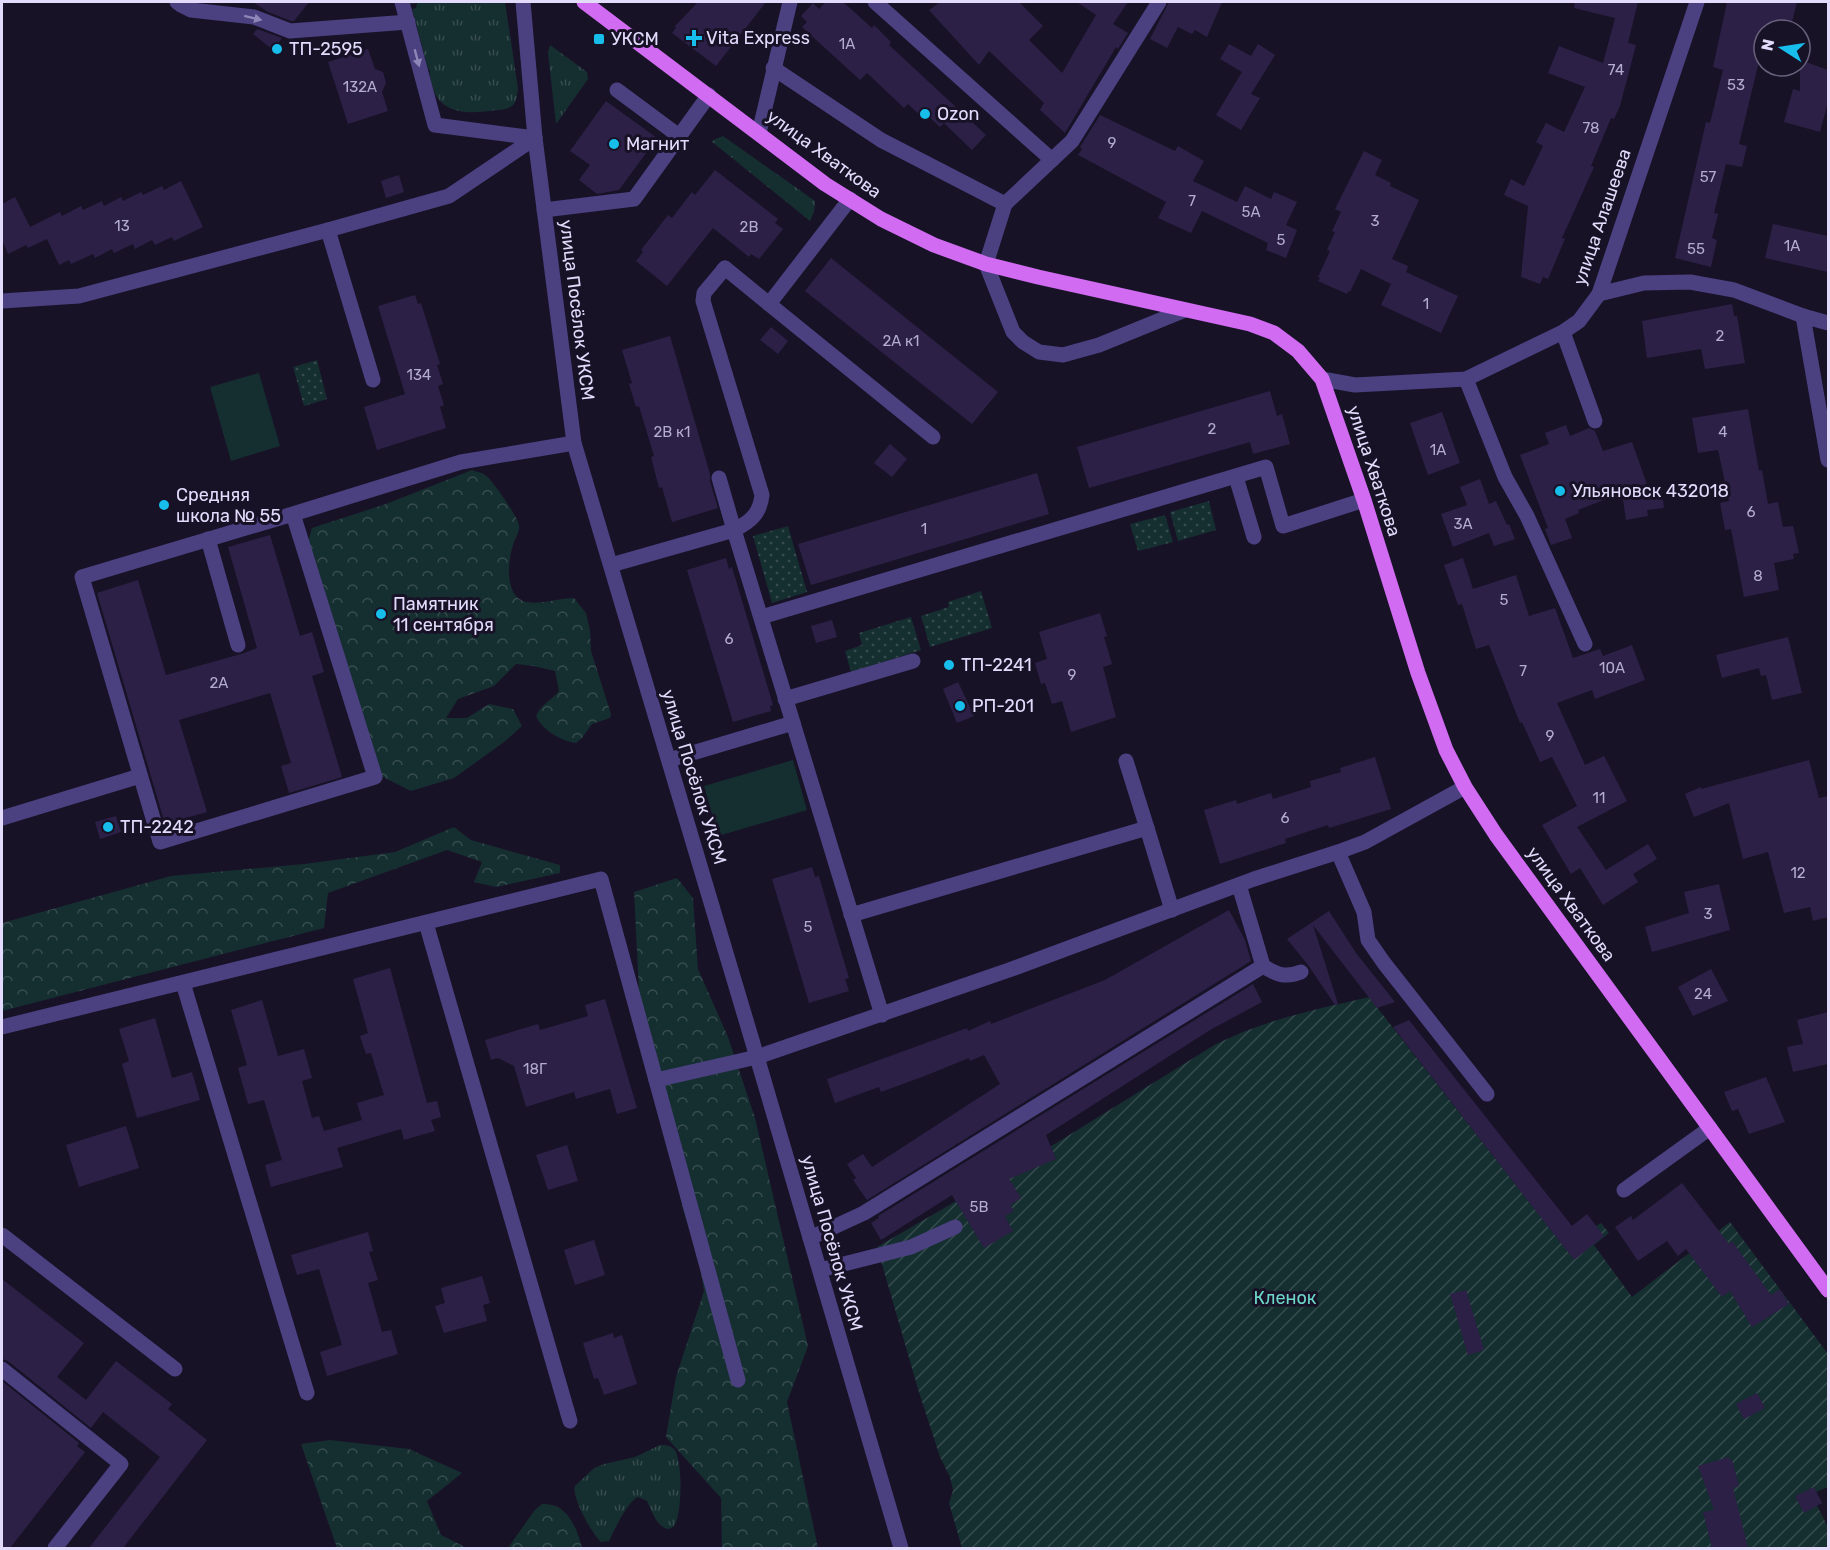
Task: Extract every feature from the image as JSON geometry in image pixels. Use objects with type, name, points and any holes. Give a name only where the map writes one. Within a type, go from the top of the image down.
[{"type":"main road","name":"улица Хваткова","points":[[584,2],[825,184],[881,219],[934,245],[986,264],[1038,278],[1250,324],[1274,333],[1298,351],[1322,380],[1364,500],[1418,673],[1446,750],[1465,787],[1496,835],[1828,1290]]},
{"type":"street","points":[[177,2],[191,10],[219,7],[290,31],[408,22]]},
{"type":"street","points":[[402,2],[435,125],[535,138]]},
{"type":"street","name":"улица Посёлок УКСМ","points":[[523,2],[535,138],[574,443],[758,1057],[901,1548]]},
{"type":"street","points":[[759,133],[790,2]]},
{"type":"street","points":[[875,2],[1052,160]]},
{"type":"street","points":[[1159,2],[1072,141],[1005,204],[986,264],[1013,332],[1038,352],[1063,355],[1099,345],[1185,310]]},
{"type":"street","name":"улица Алашеева","points":[[1322,380],[1355,385],[1466,379],[1563,332],[1579,321],[1599,294],[1697,2]]},
{"type":"street","points":[[773,68],[881,140],[1005,204]]},
{"type":"street","points":[[617,90],[679,136]]},
{"type":"street","points":[[544,210],[634,199],[709,95]]},
{"type":"street","points":[[2,301],[79,296],[449,196],[535,138]]},
{"type":"street","points":[[769,304],[850,199]]},
{"type":"street","points":[[328,230],[373,380]]},
{"type":"street","points":[[611,565],[734,530],[745,525],[757,514],[762,495],[703,301],[704,293],[725,268],[933,437]]},
{"type":"street","points":[[1599,294],[1644,283],[1690,282],[1734,290],[1828,323]]},
{"type":"street","points":[[1803,316],[1828,460]]},
{"type":"street","points":[[1563,332],[1595,421]]},
{"type":"street","points":[[1466,379],[1504,477],[1527,516],[1586,644]]},
{"type":"street","points":[[293,514],[375,777],[160,842],[82,577],[461,462],[574,443]]},
{"type":"street","points":[[761,618],[1266,467],[1283,526],[1364,500]]},
{"type":"street","points":[[1236,477],[1254,537]]},
{"type":"street","points":[[719,478],[882,1015]]},
{"type":"street","points":[[208,539],[238,645]]},
{"type":"street","points":[[785,699],[913,661]]},
{"type":"street","points":[[669,760],[792,723]]},
{"type":"street","points":[[1126,761],[1173,910]]},
{"type":"street","points":[[2,818],[140,776]]},
{"type":"street","points":[[656,1080],[758,1057],[882,1015],[1239,885],[1338,852],[1365,842],[1465,787]]},
{"type":"street","points":[[851,915],[1147,828]]},
{"type":"street","points":[[1338,852],[1364,912],[1368,940],[1487,1094]]},
{"type":"street","points":[[2,1028],[601,879],[738,1380]]},
{"type":"street","points":[[1239,885],[1263,966],[1277,975],[1291,976],[1301,972]]},
{"type":"street","points":[[426,924],[570,1421]]},
{"type":"street","points":[[810,1238],[864,1213],[1263,966]]},
{"type":"street","points":[[183,983],[307,1393]]},
{"type":"street","points":[[1624,1190],[1710,1128]]},
{"type":"street","points":[[820,1270],[911,1247],[955,1227]]},
{"type":"street","points":[[2,1235],[175,1369]]},
{"type":"street","points":[[2,1369],[121,1464],[55,1548]]},
{"type":"green space","points":[[410,2],[505,2],[518,88],[514,104],[504,109],[463,112],[442,103],[432,86],[430,70],[412,9],[416,8],[417,3],[410,4]]},
{"type":"green space","points":[[550,45],[587,72],[588,79],[556,124],[548,53]]},
{"type":"green space","points":[[723,136],[815,201],[810,221],[711,141]]},
{"type":"green space","points":[[317,360],[327,399],[304,406],[293,367]]},
{"type":"green space","points":[[259,373],[280,446],[231,461],[210,387]]},
{"type":"green space","points":[[472,470],[488,478],[504,498],[519,525],[509,566],[510,583],[517,597],[523,601],[535,603],[574,598],[586,613],[591,651],[611,714],[610,718],[592,724],[576,743],[558,737],[547,730],[536,716],[559,691],[555,671],[516,664],[494,686],[458,699],[446,718],[467,718],[489,704],[513,709],[522,726],[454,778],[411,791],[377,774],[307,545],[312,528],[386,504]]},
{"type":"green space","points":[[1209,501],[1216,530],[1178,541],[1170,512]]},
{"type":"green space","points":[[1165,515],[1173,542],[1138,551],[1130,524]]},
{"type":"green space","points":[[788,526],[807,592],[772,603],[753,536]]},
{"type":"green space","points":[[981,591],[992,628],[930,647],[921,616],[949,607],[948,602]]},
{"type":"green space","points":[[911,617],[921,650],[851,672],[845,651],[862,645],[859,633]]},
{"type":"green space","points":[[793,760],[807,810],[718,836],[704,786]]},
{"type":"green space","points":[[454,827],[471,840],[560,865],[560,873],[496,887],[474,882],[482,862],[447,850],[328,893],[324,928],[2,1011],[2,923],[171,876],[304,864],[395,852]]},
{"type":"green space","points":[[677,878],[693,898],[698,969],[728,1037],[755,1118],[808,1346],[787,1402],[818,1548],[722,1548],[721,1498],[666,1437],[676,1377],[704,1291],[698,1255],[683,1210],[640,1011],[634,892]]},
{"type":"green space","name":"Кленок","points":[[1369,997],[1563,1245],[1601,1223],[1609,1233],[1594,1245],[1632,1297],[1730,1222],[1828,1354],[1828,1487],[1811,1494],[1828,1527],[1828,1548],[962,1548],[949,1503],[953,1490],[950,1477],[940,1457],[918,1389],[877,1247],[1058,1142],[1216,1044],[1272,1022]]},
{"type":"green space","points":[[330,1440],[409,1449],[462,1473],[427,1501],[441,1535],[467,1548],[337,1548],[301,1444]]},
{"type":"green space","points":[[660,1445],[674,1449],[679,1463],[680,1498],[674,1525],[667,1529],[663,1527],[655,1518],[647,1501],[638,1497],[626,1510],[609,1541],[601,1542],[583,1515],[576,1498],[575,1486],[594,1468],[635,1457]]},
{"type":"green space","points":[[542,1504],[558,1507],[570,1518],[582,1548],[508,1548],[534,1511]]},
{"type":"building","points":[[253,2],[309,2],[294,21],[291,21],[268,12]]},
{"type":"building","points":[[698,2],[766,2],[716,66],[672,33],[675,26]]},
{"type":"building","points":[[826,2],[843,2],[872,28],[874,25],[891,42],[889,45],[986,135],[972,150],[944,123],[940,127],[926,114],[922,117],[908,104],[904,108],[867,73],[860,80],[802,27],[807,22],[801,16],[813,3],[819,9]]},
{"type":"building","points":[[940,2],[1019,2],[1043,26],[1029,40],[1062,73],[1096,15],[1077,2],[1128,2],[1113,24],[1128,33],[1118,49],[1116,47],[1065,133],[1040,110],[1044,103],[989,51],[979,65],[929,10]]},
{"type":"building","points":[[1169,2],[1222,2],[1207,37],[1195,30],[1192,34],[1178,27],[1167,48],[1150,39]]},
{"type":"building","points":[[1575,2],[1638,2],[1628,43],[1636,45],[1620,106],[1614,119],[1611,118],[1591,166],[1594,167],[1562,238],[1565,239],[1548,279],[1543,277],[1540,284],[1521,277],[1528,206],[1504,195],[1511,179],[1524,186],[1543,146],[1536,142],[1546,123],[1564,132],[1585,87],[1548,73],[1559,46],[1603,63],[1615,18],[1574,8]]},
{"type":"building","points":[[1727,2],[1797,2],[1793,18],[1752,18],[1752,78],[1755,78],[1739,144],[1747,146],[1742,167],[1726,164],[1714,213],[1718,214],[1712,238],[1717,240],[1711,267],[1675,258],[1706,122],[1710,123],[1723,70],[1713,67]]},
{"type":"building","points":[[257,29],[282,38],[273,50],[253,34]]},
{"type":"building","points":[[1229,44],[1251,56],[1258,44],[1275,55],[1251,94],[1260,98],[1241,130],[1216,115],[1242,72],[1220,59]]},
{"type":"building","points":[[368,49],[375,69],[383,72],[386,83],[382,92],[388,111],[348,124],[328,62]]},
{"type":"building","points":[[1812,64],[1828,70],[1828,102],[1820,132],[1784,122],[1793,89],[1800,91],[1800,78],[1812,78]]},
{"type":"building","name":"Магнит","points":[[606,101],[657,138],[619,190],[597,194],[579,180],[590,165],[570,151]]},
{"type":"building","points":[[1100,115],[1175,151],[1178,146],[1204,161],[1193,181],[1237,202],[1245,186],[1271,199],[1274,192],[1297,202],[1286,225],[1297,230],[1286,258],[1266,250],[1268,243],[1202,211],[1191,233],[1158,218],[1166,202],[1078,155],[1082,149],[1080,147]]},
{"type":"building","points":[[1364,151],[1382,160],[1375,175],[1391,183],[1390,186],[1419,200],[1392,259],[1408,266],[1406,272],[1458,296],[1441,333],[1381,305],[1391,284],[1361,269],[1347,294],[1318,281],[1330,251],[1327,250],[1335,232],[1332,231],[1341,212],[1335,209]]},
{"type":"building","points":[[715,170],[778,219],[775,223],[783,229],[759,259],[751,254],[749,257],[713,228],[667,286],[636,261],[643,252],[641,250],[668,215],[672,218],[692,192],[695,195]]},
{"type":"building","points":[[399,175],[404,192],[386,198],[381,181]]},
{"type":"building","points":[[181,181],[203,227],[174,241],[172,237],[155,245],[152,240],[135,249],[133,244],[114,253],[112,249],[95,258],[93,254],[71,264],[69,260],[59,265],[47,239],[28,248],[26,245],[8,254],[2,240],[2,204],[15,197],[30,227],[60,212],[62,216],[81,206],[83,210],[102,201],[104,206],[121,197],[123,201],[141,192],[143,195],[162,186],[164,190]]},
{"type":"building","points":[[1773,224],[1828,236],[1828,272],[1765,258]]},
{"type":"building","points":[[831,258],[998,392],[972,424],[805,291]]},
{"type":"building","points":[[415,295],[418,304],[421,303],[440,364],[437,365],[443,384],[438,386],[444,405],[440,407],[446,428],[377,450],[364,407],[405,394],[378,306]]},
{"type":"building","points":[[1732,304],[1734,316],[1737,316],[1745,363],[1705,369],[1701,349],[1647,358],[1642,321]]},
{"type":"building","points":[[771,327],[788,341],[778,354],[760,340]]},
{"type":"building","points":[[670,336],[718,508],[672,522],[662,487],[659,488],[651,457],[654,456],[639,406],[636,407],[629,384],[632,383],[622,350]]},
{"type":"building","points":[[1270,391],[1277,416],[1282,414],[1290,444],[1253,454],[1250,442],[1089,488],[1077,447]]},
{"type":"building","points":[[1748,409],[1759,471],[1762,470],[1768,504],[1778,502],[1783,527],[1793,526],[1799,553],[1793,554],[1794,559],[1774,563],[1779,590],[1744,597],[1731,529],[1725,530],[1720,503],[1729,501],[1718,450],[1698,453],[1692,418]]},
{"type":"building","points":[[1442,412],[1460,463],[1428,475],[1410,423]]},
{"type":"building","points":[[1566,425],[1570,436],[1589,428],[1595,431],[1603,451],[1632,442],[1650,493],[1662,492],[1664,508],[1647,510],[1648,516],[1626,520],[1622,493],[1578,510],[1579,513],[1565,519],[1572,538],[1551,545],[1545,529],[1548,528],[1520,455],[1549,444],[1545,433]]},
{"type":"building","points":[[890,444],[907,459],[892,477],[874,463]]},
{"type":"building","points":[[1037,473],[1049,514],[811,585],[798,544]]},
{"type":"building","points":[[1480,479],[1489,504],[1496,501],[1515,539],[1494,546],[1489,533],[1453,547],[1441,514],[1467,505],[1460,487]]},
{"type":"building","points":[[270,535],[300,636],[312,632],[324,672],[312,676],[342,777],[289,793],[281,766],[291,763],[270,693],[179,720],[207,812],[165,824],[97,593],[138,580],[166,675],[241,654],[257,648],[228,547]]},
{"type":"building","points":[[726,558],[729,569],[732,567],[773,705],[770,706],[771,711],[733,722],[687,570]]},
{"type":"building","points":[[1463,558],[1473,589],[1516,575],[1529,616],[1555,608],[1573,658],[1600,649],[1603,656],[1632,645],[1645,680],[1595,699],[1592,690],[1557,703],[1585,765],[1604,756],[1627,801],[1577,827],[1606,870],[1648,844],[1657,859],[1633,874],[1638,882],[1603,905],[1580,868],[1571,874],[1542,825],[1577,806],[1552,757],[1540,762],[1522,722],[1520,723],[1489,645],[1476,649],[1462,604],[1458,605],[1444,565]]},
{"type":"building","points":[[1100,613],[1112,664],[1103,667],[1116,717],[1071,732],[1062,701],[1052,704],[1045,683],[1041,684],[1035,663],[1047,659],[1039,632]]},
{"type":"building","points":[[832,620],[837,637],[816,643],[811,626]]},
{"type":"building","points":[[1788,637],[1802,693],[1772,700],[1766,675],[1761,676],[1759,668],[1722,678],[1716,655]]},
{"type":"building","name":"РП-201","points":[[958,682],[974,716],[957,723],[943,689]]},
{"type":"building","points":[[1375,757],[1391,809],[1329,828],[1328,825],[1285,839],[1286,843],[1220,864],[1204,810],[1236,800],[1237,804],[1271,793],[1273,799],[1311,787],[1310,781],[1341,772],[1340,768]]},
{"type":"building","points":[[1809,760],[1819,798],[1828,796],[1828,917],[1813,921],[1810,907],[1784,913],[1768,852],[1743,859],[1729,803],[1694,817],[1685,794],[1701,787],[1701,789]]},
{"type":"building","name":"ТП-2242","points":[[116,816],[121,832],[100,839],[95,822]]},
{"type":"building","points":[[812,867],[815,877],[819,876],[849,978],[845,979],[849,991],[809,1003],[772,879]]},
{"type":"building","points":[[1719,884],[1730,930],[1652,952],[1645,927],[1689,913],[1684,892]]},
{"type":"building","points":[[1229,910],[1245,940],[1251,961],[867,1200],[853,1180],[856,1178],[847,1164],[863,1154],[872,1167],[1000,1084],[984,1055],[970,1061],[969,1058],[881,1092],[879,1087],[835,1103],[827,1079],[967,1028],[968,1031],[990,1021],[991,1024],[1105,980]]},
{"type":"building","points":[[1329,911],[1356,953],[1395,1002],[1377,1008],[1313,925],[1338,1004],[1335,1005],[1287,939]]},
{"type":"building","points":[[390,968],[427,1103],[437,1101],[441,1117],[431,1120],[435,1131],[404,1140],[401,1129],[337,1148],[343,1167],[271,1187],[265,1165],[282,1160],[264,1100],[248,1104],[238,1068],[247,1065],[231,1010],[262,1000],[278,1056],[304,1049],[312,1078],[302,1081],[312,1118],[319,1116],[324,1131],[362,1120],[357,1103],[384,1095],[371,1053],[366,1054],[360,1036],[368,1033],[353,979]]},
{"type":"building","points":[[1711,969],[1728,1001],[1693,1016],[1678,987]]},
{"type":"building","points":[[1253,984],[1262,1002],[1210,1030],[1046,1135],[1056,1159],[1009,1179],[1021,1198],[1010,1205],[1014,1211],[1005,1216],[1013,1231],[984,1248],[952,1195],[881,1240],[871,1223],[879,1218],[878,1216]]},
{"type":"building","points":[[605,999],[637,1108],[617,1114],[610,1089],[576,1099],[574,1092],[526,1107],[514,1066],[498,1058],[491,1060],[485,1040],[538,1024],[540,1030],[588,1016],[585,1005]]},
{"type":"building","points":[[1828,1012],[1828,1064],[1793,1072],[1787,1047],[1803,1044],[1797,1020]]},
{"type":"building","points":[[155,1018],[172,1078],[192,1072],[200,1100],[137,1118],[122,1064],[129,1061],[119,1029]]},
{"type":"building","points":[[1409,1020],[1572,1226],[1587,1214],[1604,1236],[1574,1260],[1393,1027]]},
{"type":"building","points":[[1766,1077],[1785,1122],[1749,1134],[1738,1109],[1732,1111],[1724,1092]]},
{"type":"building","points":[[126,1126],[139,1168],[79,1187],[66,1145]]},
{"type":"building","points":[[567,1145],[578,1181],[548,1190],[536,1155]]},
{"type":"building","points":[[1682,1183],[1729,1244],[1732,1241],[1771,1295],[1780,1289],[1789,1304],[1752,1327],[1730,1291],[1722,1297],[1686,1249],[1678,1256],[1667,1241],[1638,1261],[1615,1227],[1631,1216],[1633,1220]]},
{"type":"building","points":[[368,1232],[373,1251],[369,1252],[378,1280],[368,1283],[382,1332],[391,1330],[398,1354],[327,1376],[320,1352],[342,1345],[319,1269],[297,1275],[291,1255]]},
{"type":"building","points":[[594,1240],[605,1275],[575,1285],[564,1250]]},
{"type":"building","points":[[482,1276],[490,1303],[483,1305],[487,1321],[444,1333],[435,1306],[445,1303],[441,1288]]},
{"type":"building","points":[[2,1279],[84,1343],[57,1377],[86,1400],[116,1361],[172,1404],[168,1409],[207,1440],[123,1548],[89,1548],[160,1457],[103,1412],[91,1428],[8,1361],[2,1359]]},
{"type":"building","points":[[1466,1290],[1484,1350],[1468,1355],[1450,1294]]},
{"type":"building","points":[[613,1333],[614,1338],[622,1335],[637,1384],[604,1395],[598,1378],[594,1379],[583,1343]]},
{"type":"building","points":[[2,1381],[79,1443],[77,1446],[85,1452],[10,1548],[2,1548]]},
{"type":"building","points":[[1757,1393],[1765,1408],[1744,1419],[1736,1404]]},
{"type":"building","points":[[1729,1457],[1732,1460],[1739,1486],[1733,1488],[1748,1548],[1712,1548],[1703,1512],[1714,1510],[1698,1466]]},
{"type":"building","points":[[1814,1487],[1822,1503],[1804,1513],[1795,1496]]},
{"type":"place","name":"Vita Express","points":[[694,38]]},
{"type":"place","name":"УКСМ","points":[[599,39]]},
{"type":"place","name":"ТП-2595","points":[[277,49]]},
{"type":"place","name":"Ozon","points":[[925,114]]},
{"type":"place","name":"Магнит","points":[[614,144]]},
{"type":"place","name":"Ульяновск 432018","points":[[1560,491]]},
{"type":"place","name":"Средняя школа № 55","points":[[164,505]]},
{"type":"place","name":"Памятник 11 сентября","points":[[381,614]]},
{"type":"place","name":"ТП-2241","points":[[949,665]]},
{"type":"place","name":"РП-201","points":[[960,706]]},
{"type":"place","name":"ТП-2242","points":[[108,827]]}]
